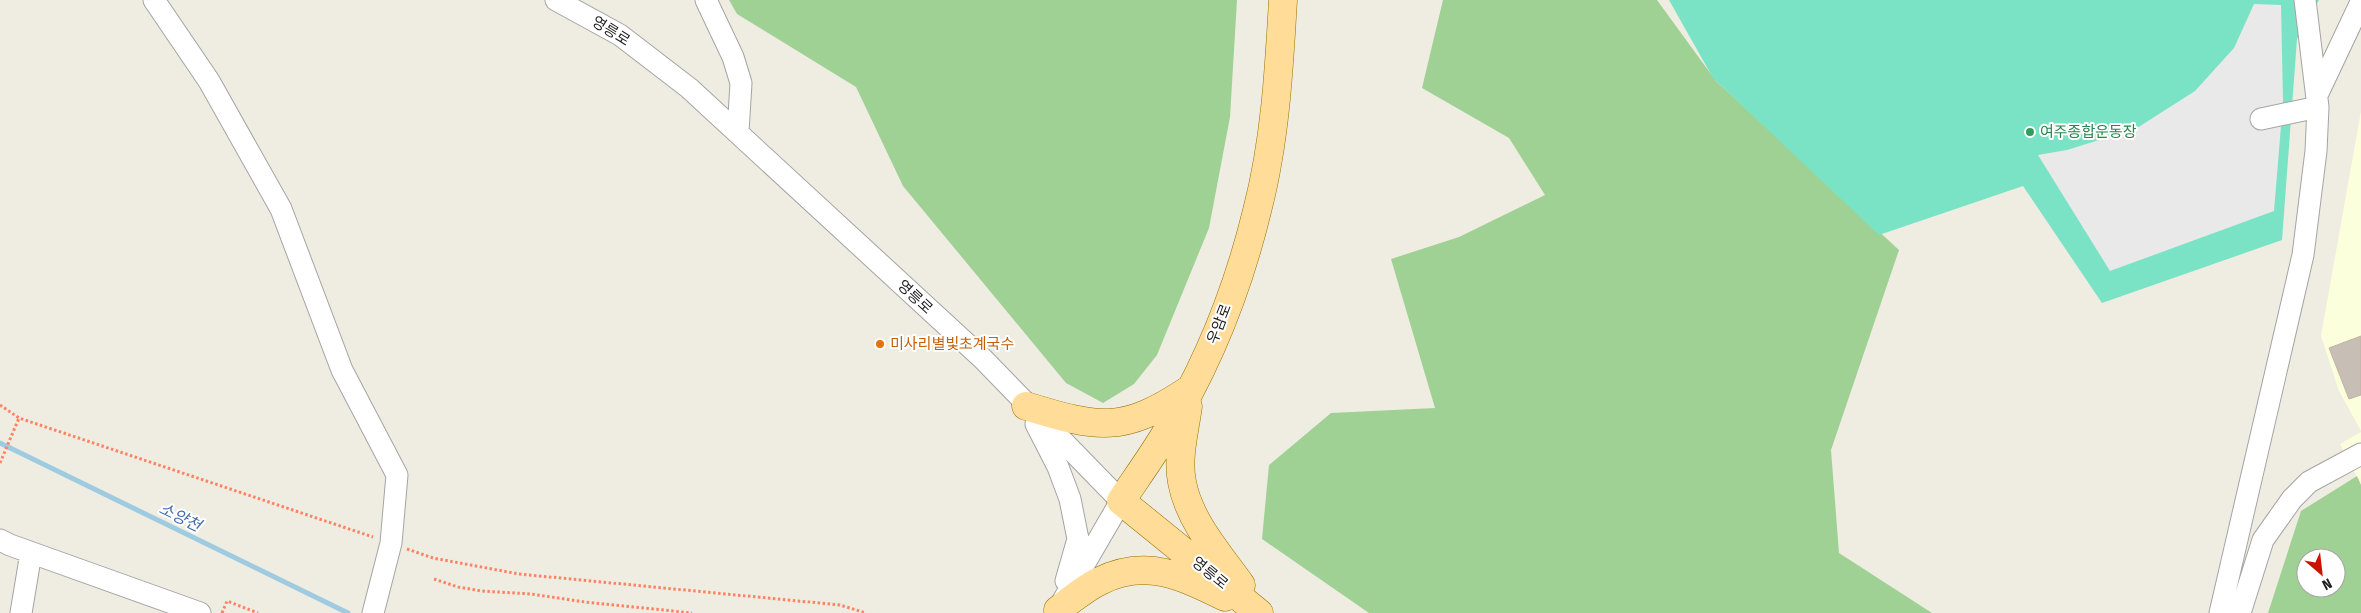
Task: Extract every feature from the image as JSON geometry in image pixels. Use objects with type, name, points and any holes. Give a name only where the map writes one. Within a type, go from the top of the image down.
[{"type":"main road","name":"우암로","points":[[1121,501],[1164,437],[1191,388],[1213,341],[1238,273],[1257,211],[1270,145],[1277,90],[1282,0]]},
{"type":"main road","points":[[1026,406],[1076,421],[1108,424],[1136,420],[1160,409],[1191,388]]},
{"type":"main road","points":[[1191,388],[1182,452],[1181,482],[1190,507],[1206,536],[1259,613]]},
{"type":"main road","name":"영릉로","points":[[1121,501],[1259,613]]},
{"type":"main road","points":[[1057,611],[1099,581],[1127,571],[1156,569],[1198,584],[1259,613]]},
{"type":"street","points":[[154,0],[209,81],[281,209],[342,370],[397,475],[390,551],[374,613]]},
{"type":"street","name":"영릉로","points":[[556,0],[620,35],[689,88],[975,352],[1121,501]]},
{"type":"street","points":[[706,0],[733,57],[741,83],[738,132]]},
{"type":"street","points":[[2220,613],[2302,255],[2316,151],[2318,100],[2305,0]]},
{"type":"street","points":[[2261,119],[2318,100],[2361,2]]},
{"type":"street","points":[[1026,406],[1061,475],[1070,499],[1078,539],[1057,611]]},
{"type":"street","points":[[2240,613],[2263,540],[2292,499],[2309,482],[2361,454]]},
{"type":"street","name":"우암로","points":[[1057,611],[1121,501]]},
{"type":"street","points":[[3,544],[31,553],[169,608],[200,613]]},
{"type":"street","points":[[20,613],[31,553]]},
{"type":"path","points":[[0,405],[19,418],[390,551],[519,574],[840,605],[866,613]]},
{"type":"path","points":[[0,463],[19,418]]},
{"type":"path","points":[[434,579],[458,587],[482,591],[531,594],[585,602],[692,613]]},
{"type":"path","points":[[222,613],[227,601],[258,613]]},
{"type":"shaded area","points":[[2254,4],[2281,5],[2283,102],[2274,211],[2110,271],[2038,155],[2067,150],[2137,128],[2195,91],[2234,48]]},
{"type":"shaded area","points":[[2361,111],[2361,431],[2339,391],[2321,336]]},
{"type":"shaded area","points":[[2361,432],[2361,485],[2340,444]]},
{"type":"green space","points":[[729,0],[1237,0],[1230,117],[1209,228],[1157,355],[1134,384],[1103,403],[1066,383],[903,186],[856,87],[737,14]]},
{"type":"green space","points":[[1443,0],[1657,0],[1716,81],[1899,250],[1831,450],[1839,553],[1932,613],[1369,613],[1262,539],[1269,465],[1331,413],[1435,408],[1391,259],[1459,237],[1545,195],[1509,138],[1422,88]]},
{"type":"green space","name":"여주종합운동장","points":[[1669,0],[2319,0],[2297,39],[2282,240],[2102,303],[2023,186],[1879,235],[1713,78]]},
{"type":"green space","points":[[2357,476],[2361,485],[2361,613],[2268,613],[2301,511]]},
{"type":"building","points":[[2361,336],[2361,395],[2349,399],[2329,348]]},
{"type":"waterway","name":"소양천","points":[[0,443],[348,613]]},
{"type":"place","name":"여주종합운동장","points":[[2030,132]]},
{"type":"place","name":"미사리별빛초계국수","points":[[880,344]]}]
